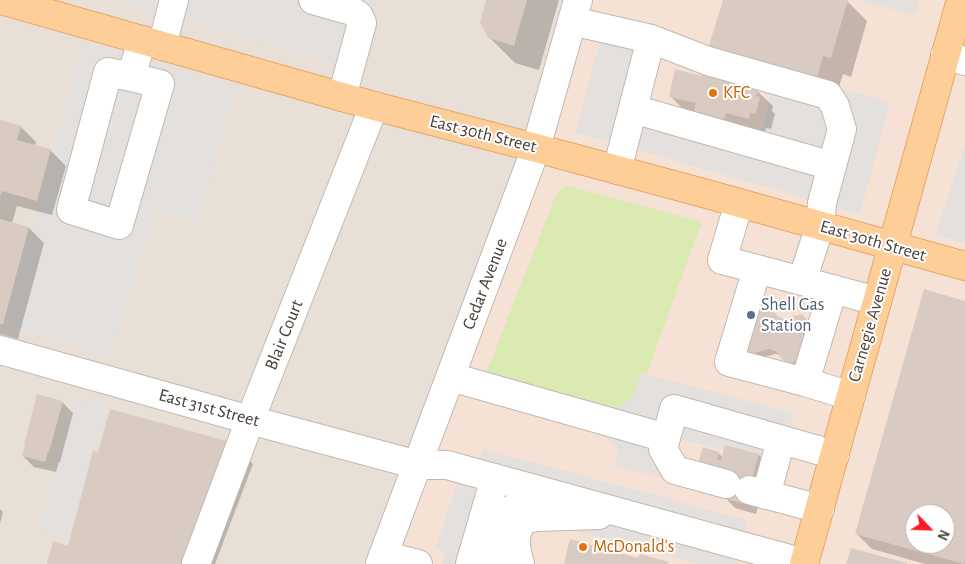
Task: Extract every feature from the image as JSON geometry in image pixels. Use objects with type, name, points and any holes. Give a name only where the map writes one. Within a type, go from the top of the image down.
[{"type":"main road","name":"East 30th Street","points":[[1,0],[374,106],[536,148],[965,266]]},
{"type":"main road","name":"Carnegie Avenue","points":[[804,564],[893,246],[955,58],[961,0]]},
{"type":"street","points":[[131,77],[152,43],[174,0]]},
{"type":"street","points":[[313,0],[352,10],[359,16],[362,23],[342,97]]},
{"type":"street","points":[[575,10],[708,61],[828,95],[835,106],[842,129],[822,203],[820,226],[802,281]]},
{"type":"street","name":"Cedar Avenue","points":[[382,560],[536,148],[575,10]]},
{"type":"street","points":[[617,170],[651,39]]},
{"type":"street","points":[[108,72],[131,77],[160,84],[119,225],[71,210],[108,72]]},
{"type":"street","name":"Blair Court","points":[[196,564],[250,420],[374,106]]},
{"type":"street","points":[[633,109],[832,166]]},
{"type":"street","points":[[739,203],[722,260],[877,301]]},
{"type":"street","points":[[757,269],[729,362],[851,396]]},
{"type":"street","points":[[805,382],[833,289]]},
{"type":"street","name":"East 31st Street","points":[[0,350],[250,420],[418,464],[447,465],[625,514],[725,553],[804,564]]},
{"type":"street","points":[[451,376],[666,438]]},
{"type":"street","points":[[820,509],[675,470],[663,449],[674,409],[835,455]]},
{"type":"street","points":[[747,489],[781,440]]},
{"type":"street","points":[[470,564],[495,478]]},
{"type":"street","points":[[494,564],[490,548],[494,534],[502,518],[511,510],[522,506],[590,515]]},
{"type":"street","points":[[520,564],[516,547],[516,534],[522,520],[536,517],[625,514]]},
{"type":"street","points":[[382,560],[418,564]]},
{"type":"shaded area","points":[[0,0],[578,0],[380,564],[0,564]]},
{"type":"shaded area","points":[[116,0],[375,0],[356,69]]},
{"type":"shaded area","points":[[578,0],[965,0],[965,564],[380,564]]},
{"type":"shaded area","points":[[857,0],[919,0],[915,15]]},
{"type":"shaded area","points":[[606,20],[666,37],[648,102],[761,133],[777,69],[890,103],[860,214],[575,132]]},
{"type":"shaded area","points":[[83,43],[235,89],[198,222],[154,211],[110,356],[6,325]]},
{"type":"shaded area","points":[[965,145],[965,243],[935,235]]},
{"type":"shaded area","points":[[641,373],[794,413],[781,464],[671,437],[660,477],[614,466],[620,450],[603,435],[609,414],[633,397]]},
{"type":"shaded area","points":[[75,400],[107,405],[71,538],[39,529]]},
{"type":"shaded area","points":[[484,449],[747,520],[736,564],[698,564],[495,509],[487,564],[443,564],[445,552],[436,547],[464,461],[474,464]]},
{"type":"green space","points":[[568,186],[702,222],[646,375],[641,373],[633,397],[609,414],[484,379],[555,197],[562,188]]},
{"type":"building","points":[[486,0],[527,0],[514,46],[488,38],[480,22]]},
{"type":"building","points":[[723,0],[848,0],[831,58],[823,56],[815,84],[707,52]]},
{"type":"building","name":"KFC","points":[[675,69],[702,76],[704,71],[725,76],[723,81],[758,90],[756,96],[760,97],[756,114],[750,113],[749,119],[726,113],[724,119],[694,111],[696,103],[669,97]]},
{"type":"building","points":[[0,120],[21,126],[17,140],[51,149],[37,201],[2,191],[0,196]]},
{"type":"building","points":[[0,219],[29,227],[3,324],[0,324]]},
{"type":"building","points":[[924,289],[965,301],[964,564],[928,554],[955,554],[955,504],[905,504],[905,548],[855,534]]},
{"type":"building","points":[[766,304],[779,317],[785,319],[802,314],[813,327],[804,359],[787,364],[775,351],[769,349],[751,354],[739,342],[748,309]]},
{"type":"building","points":[[37,394],[63,401],[45,462],[22,456]]},
{"type":"building","points":[[110,409],[234,443],[188,564],[47,564],[53,541],[68,546],[93,451],[98,452]]},
{"type":"building","points":[[725,445],[759,454],[745,504],[723,498],[728,479],[696,470],[703,447],[719,452],[717,459],[721,460]]},
{"type":"building","name":"McDonald's","points":[[570,539],[638,558],[640,554],[669,562],[668,564],[566,564],[564,563]]},
{"type":"building","points":[[851,548],[907,563],[907,564],[846,564]]},
{"type":"place","name":"KFC","points":[[713,93]]},
{"type":"place","name":"Shell Gas Station","points":[[751,315]]},
{"type":"place","name":"McDonald's","points":[[583,547]]}]
